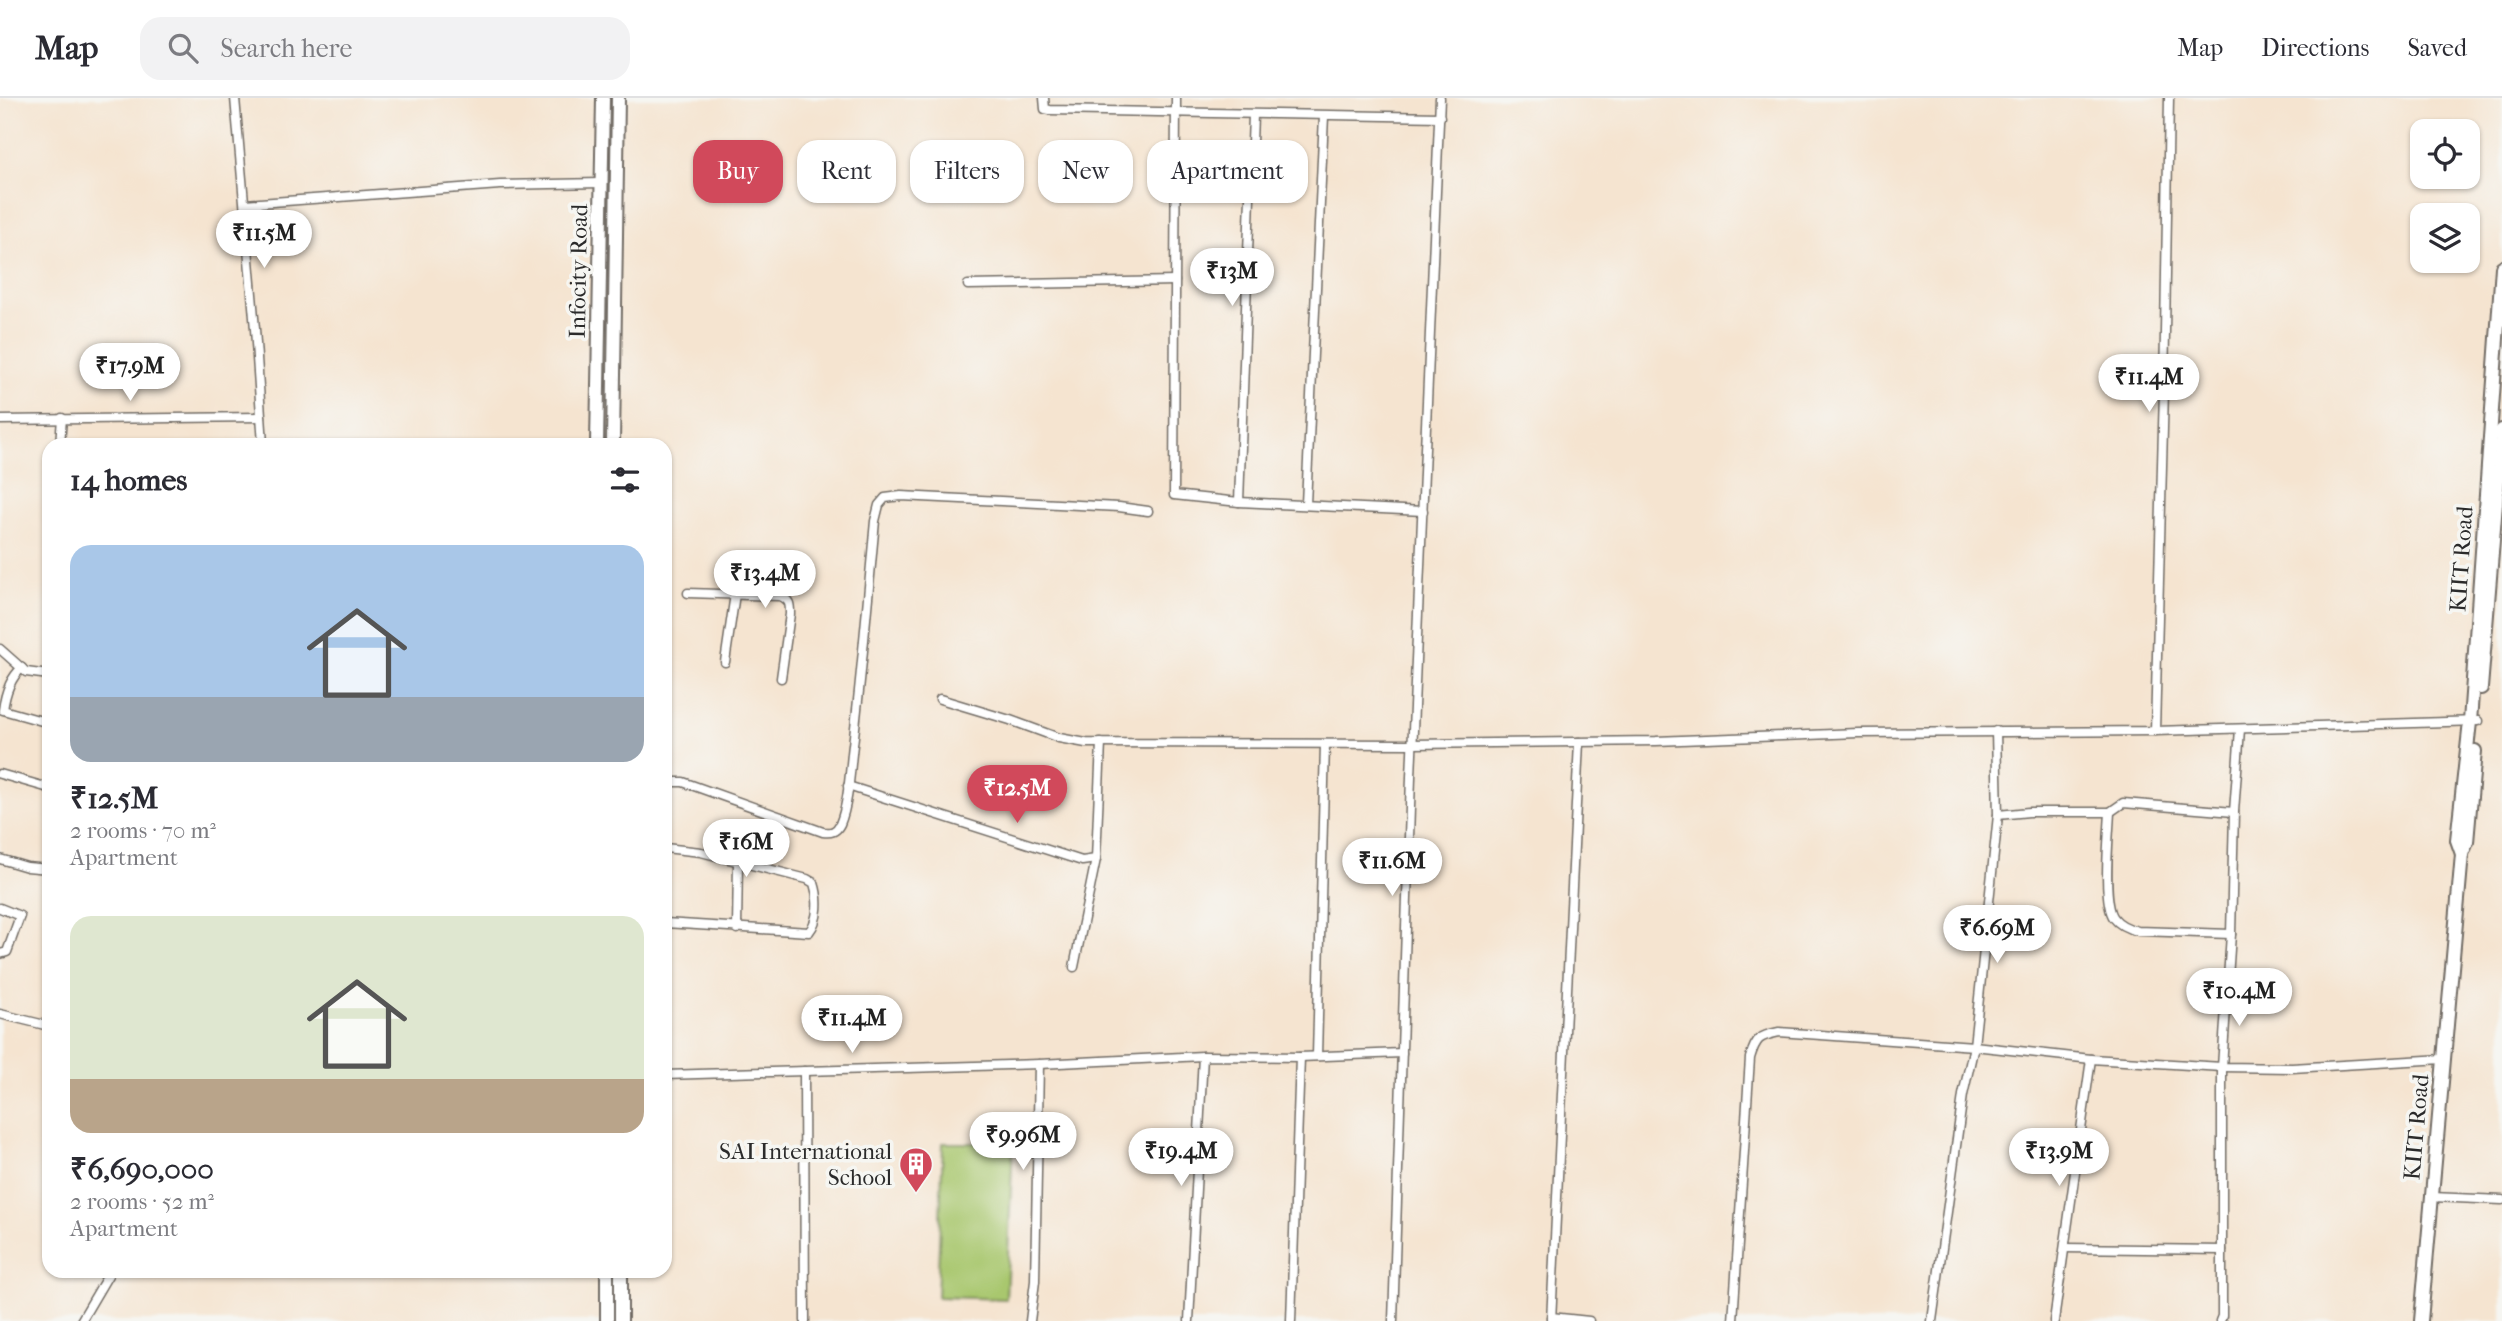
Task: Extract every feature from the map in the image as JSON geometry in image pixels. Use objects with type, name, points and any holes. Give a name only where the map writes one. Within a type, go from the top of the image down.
[{"type":"main road","name":"Infocity Road","points":[[597,438],[603,98]]},
{"type":"main road","name":"Infocity Road","points":[[613,438],[618,98]]},
{"type":"main road","name":"KIIT Road","points":[[2421,1321],[2462,854],[2467,842],[2502,267]]},
{"type":"main road","name":"KIIT Road","points":[[2474,722],[2502,430]]},
{"type":"main road","points":[[607,1278],[607,1321]]},
{"type":"main road","points":[[621,1278],[621,1321]]},
{"type":"street","points":[[235,98],[263,438]]},
{"type":"street","points":[[1044,98],[1045,109],[1050,110],[1254,116],[1440,117]]},
{"type":"street","points":[[1176,98],[1174,495],[1238,502],[1423,511]]},
{"type":"street","points":[[1393,1321],[1412,744],[1440,98]]},
{"type":"street","points":[[2155,731],[2169,98]]},
{"type":"street","points":[[1238,502],[1254,116]]},
{"type":"street","points":[[1306,504],[1324,116]]},
{"type":"street","points":[[245,205],[500,185],[601,183]]},
{"type":"street","points":[[968,285],[1175,281]]},
{"type":"street","points":[[0,420],[261,417]]},
{"type":"street","points":[[60,438],[62,418]]},
{"type":"street","points":[[672,782],[683,782],[830,833],[836,830],[841,823],[848,786],[864,654],[874,521],[879,505],[885,498],[901,496],[1119,507],[1148,512]]},
{"type":"street","points":[[688,593],[787,598],[790,604],[781,678]]},
{"type":"street","points":[[725,662],[735,594]]},
{"type":"street","points":[[0,649],[26,672],[42,674]]},
{"type":"street","points":[[22,668],[15,674],[2,711],[42,721]]},
{"type":"street","points":[[940,699],[1059,738],[1101,743],[1579,742],[2474,722]]},
{"type":"street","points":[[2220,1321],[2222,1067],[2231,934],[2234,812],[2241,729]]},
{"type":"street","points":[[1932,1321],[1962,1095],[1974,1046],[1998,815],[1996,731]]},
{"type":"street","points":[[1579,742],[1551,1319],[1589,1321]]},
{"type":"street","points":[[1074,967],[1096,859],[1101,743]]},
{"type":"street","points":[[1317,1056],[1325,744]]},
{"type":"street","points":[[0,774],[42,787]]},
{"type":"street","points":[[848,786],[1082,861],[1096,859]]},
{"type":"street","points":[[1998,815],[2029,812],[2110,812],[2123,803],[2234,812]]},
{"type":"street","points":[[2110,812],[2107,895],[2113,917],[2125,928],[2138,931],[2231,934]]},
{"type":"street","points":[[672,849],[701,852],[807,879],[814,883],[816,890],[816,921],[809,932],[672,924]]},
{"type":"street","points":[[0,859],[42,868]]},
{"type":"street","points":[[737,929],[738,862]]},
{"type":"street","points":[[0,908],[20,916],[7,952],[0,954]]},
{"type":"street","points":[[0,1014],[42,1024]]},
{"type":"street","points":[[1733,1321],[1750,1058],[1755,1041],[1764,1035],[1779,1032],[1974,1046],[2091,1059],[2222,1067],[2292,1068],[2443,1059]]},
{"type":"street","points":[[672,1075],[1039,1064],[1202,1056],[1300,1057],[1402,1053]]},
{"type":"street","points":[[1189,1321],[1202,1056]]},
{"type":"street","points":[[1291,1321],[1300,1057]]},
{"type":"street","points":[[2054,1321],[2091,1059]]},
{"type":"street","points":[[1030,1321],[1035,1281],[1039,1064]]},
{"type":"street","points":[[804,1071],[805,1321]]},
{"type":"street","points":[[2431,1196],[2502,1200]]},
{"type":"street","points":[[2065,1248],[2222,1250]]},
{"type":"street","points":[[81,1321],[106,1278]]},
{"type":"green space","points":[[943,1143],[1013,1143],[1006,1299],[937,1297]]},
{"type":"place","name":"SAI International School","points":[[916,1194]]}]
